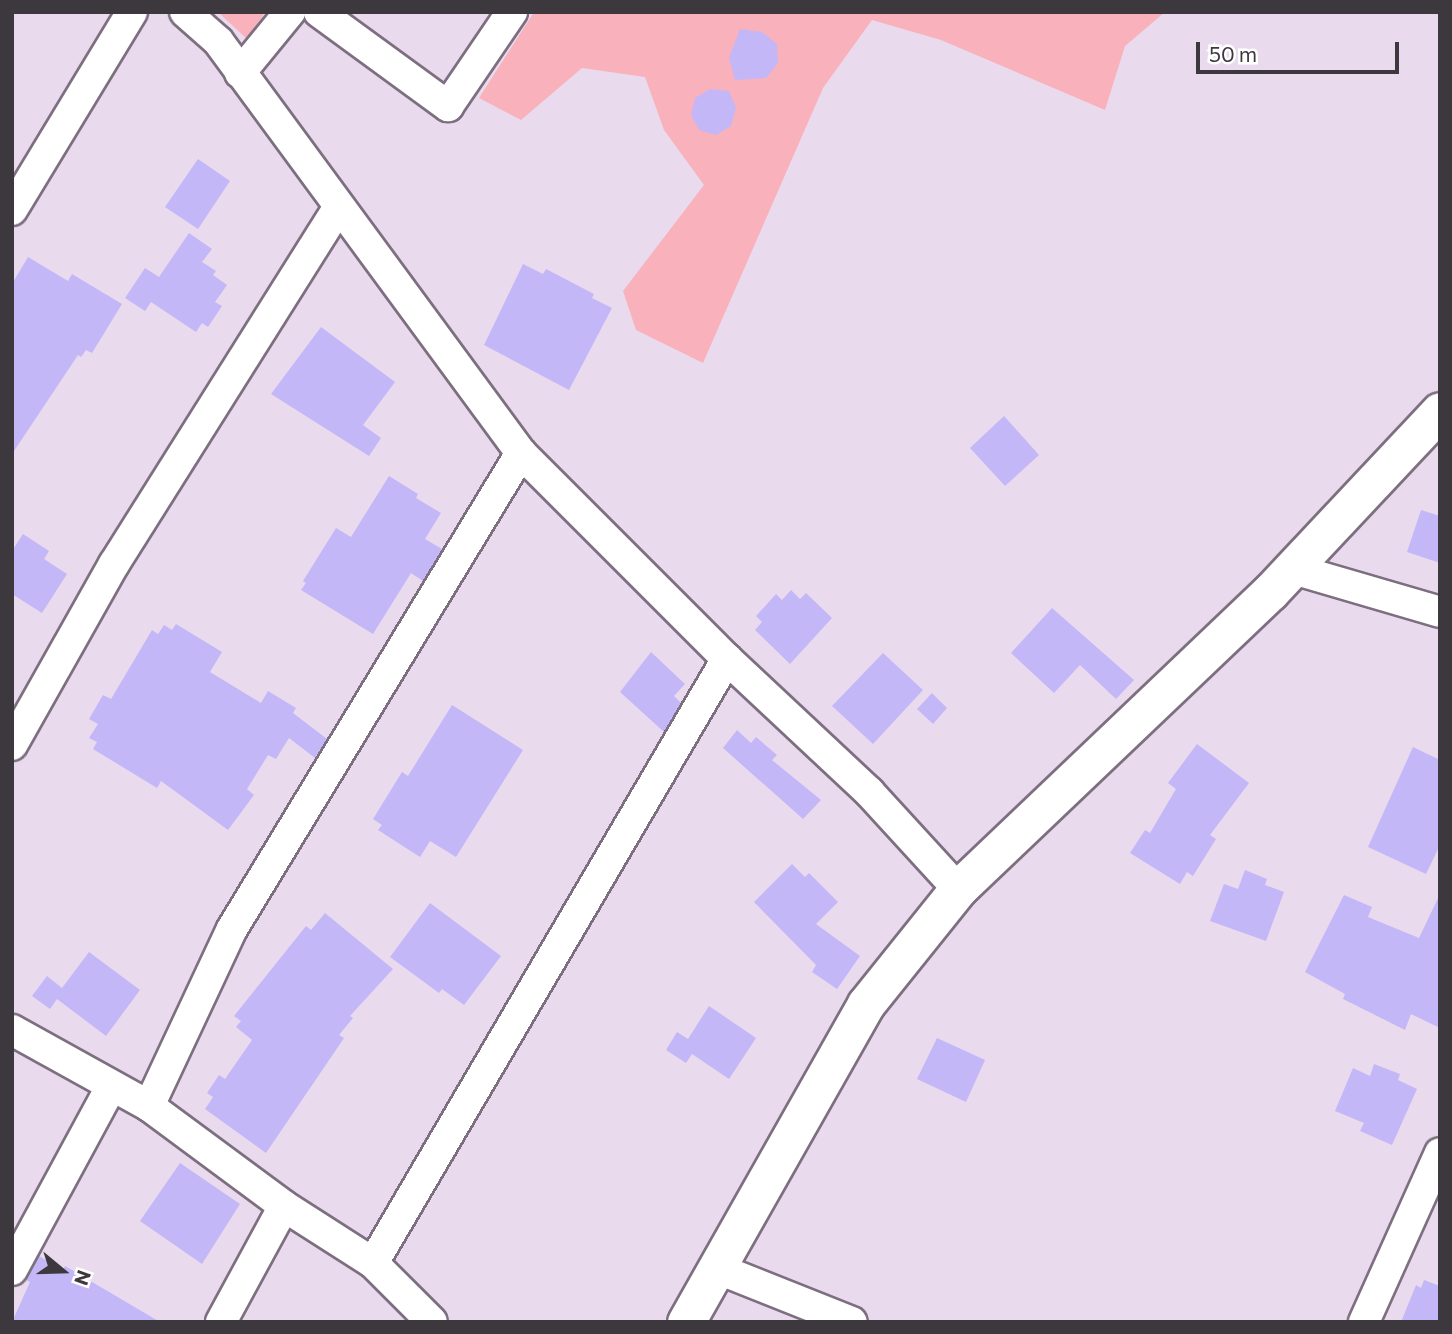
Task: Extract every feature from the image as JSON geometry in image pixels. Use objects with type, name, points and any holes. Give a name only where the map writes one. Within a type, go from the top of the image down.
[{"type":"street","points":[[12,210],[132,12]]},
{"type":"street","points":[[185,12],[218,41],[338,208],[521,453],[727,659],[869,792],[958,889]]},
{"type":"street","points":[[240,73],[290,12]]},
{"type":"street","points":[[320,12],[448,106],[512,12]]},
{"type":"street","points":[[12,745],[114,564],[338,208]]},
{"type":"street","points":[[686,1322],[866,1004],[958,889],[1270,592],[1440,411]]},
{"type":"street","points":[[149,1106],[232,929],[521,453]]},
{"type":"street","points":[[1290,568],[1440,611]]},
{"type":"street","points":[[373,1263],[727,659]]},
{"type":"street","points":[[12,1030],[149,1106],[284,1206],[373,1263],[432,1322]]},
{"type":"street","points":[[12,1270],[111,1087]]},
{"type":"street","points":[[1364,1322],[1440,1153]]},
{"type":"street","points":[[221,1322],[284,1206]]},
{"type":"street","points":[[716,1268],[852,1322]]},
{"type":"shaded area","points":[[218,12],[265,12],[248,40]]},
{"type":"shaded area","points":[[534,12],[1165,12],[1125,46],[1105,110],[941,40],[872,20],[823,88],[703,363],[636,330],[623,291],[704,185],[664,130],[645,77],[582,68],[521,120],[479,98]]},
{"type":"building","points":[[740,29],[762,32],[777,44],[778,63],[766,78],[735,80],[729,58]]},
{"type":"building","points":[[710,89],[729,91],[736,108],[731,126],[716,135],[699,130],[691,115],[695,98]]},
{"type":"building","points":[[198,159],[230,181],[198,229],[165,207]]},
{"type":"building","points":[[189,233],[212,249],[202,262],[216,271],[213,275],[227,285],[215,302],[222,306],[208,327],[202,323],[196,332],[151,302],[145,311],[125,298],[145,268],[159,277]]},
{"type":"building","points":[[28,257],[68,281],[72,274],[122,304],[92,353],[86,350],[81,357],[78,355],[12,454],[12,284]]},
{"type":"building","points":[[523,264],[543,274],[546,269],[594,294],[592,298],[612,308],[569,390],[484,345]]},
{"type":"building","points":[[321,327],[395,382],[363,425],[381,438],[369,456],[271,394]]},
{"type":"building","points":[[1004,416],[1039,455],[1005,486],[970,448]]},
{"type":"building","points":[[389,476],[418,494],[416,498],[441,513],[425,539],[442,549],[423,581],[411,573],[373,634],[301,590],[306,583],[303,581],[336,528],[351,537]]},
{"type":"building","points":[[1421,510],[1440,516],[1440,563],[1407,552]]},
{"type":"building","points":[[23,534],[49,551],[44,559],[67,574],[42,613],[12,594],[12,551]]},
{"type":"building","points":[[791,590],[800,599],[806,593],[832,618],[790,664],[755,630],[762,622],[756,616],[776,594],[782,600]]},
{"type":"building","points":[[1052,608],[1134,680],[1116,699],[1080,665],[1054,693],[1011,653]]},
{"type":"building","points":[[176,624],[222,652],[210,672],[261,703],[268,691],[296,708],[293,713],[327,739],[315,758],[289,738],[276,759],[268,755],[247,789],[254,795],[228,830],[161,781],[157,788],[93,749],[97,742],[89,738],[98,724],[89,719],[103,695],[111,699],[152,630],[158,634],[164,625],[172,630]]},
{"type":"building","points":[[651,652],[685,684],[674,696],[681,703],[664,732],[620,692]]},
{"type":"building","points":[[883,653],[923,690],[873,744],[832,706]]},
{"type":"building","points":[[932,693],[947,708],[933,724],[917,709]]},
{"type":"building","points":[[452,705],[523,750],[456,857],[430,841],[420,857],[378,830],[382,825],[373,819],[402,772],[408,776]]},
{"type":"building","points":[[737,730],[751,743],[756,737],[777,755],[772,760],[821,800],[803,819],[723,748]]},
{"type":"building","points":[[1197,744],[1249,783],[1210,835],[1216,839],[1193,876],[1187,872],[1180,884],[1130,853],[1145,830],[1150,833],[1176,789],[1168,783]]},
{"type":"building","points":[[1413,747],[1440,760],[1440,845],[1426,874],[1368,847]]},
{"type":"building","points":[[792,864],[805,877],[809,873],[838,902],[816,924],[860,956],[837,989],[812,972],[816,965],[754,902]]},
{"type":"building","points":[[1245,870],[1267,879],[1265,885],[1284,892],[1266,941],[1210,921],[1224,884],[1238,889]]},
{"type":"building","points":[[1440,894],[1440,1028],[1411,1014],[1405,1030],[1343,999],[1345,994],[1305,972],[1344,895],[1372,907],[1368,917],[1419,938]]},
{"type":"building","points":[[430,903],[501,956],[464,1005],[442,989],[439,993],[390,957]]},
{"type":"building","points":[[325,913],[393,969],[350,1016],[353,1018],[339,1035],[344,1038],[266,1153],[205,1109],[213,1097],[207,1093],[219,1075],[225,1079],[252,1040],[236,1027],[241,1021],[234,1016],[306,926],[311,930]]},
{"type":"building","points":[[89,952],[140,990],[106,1036],[57,999],[50,1009],[32,996],[47,976],[62,988]]},
{"type":"building","points":[[709,1006],[756,1038],[729,1079],[692,1054],[686,1063],[666,1050],[677,1032],[688,1039]]},
{"type":"building","points":[[937,1038],[985,1060],[966,1102],[917,1079]]},
{"type":"building","points":[[1374,1064],[1400,1074],[1398,1080],[1417,1089],[1392,1145],[1360,1131],[1364,1123],[1335,1111],[1353,1068],[1370,1076]]},
{"type":"building","points":[[180,1163],[240,1204],[202,1264],[140,1221]]},
{"type":"building","points":[[39,1256],[63,1270],[65,1266],[160,1322],[12,1322],[30,1282],[26,1280]]},
{"type":"building","points":[[1424,1280],[1440,1286],[1440,1322],[1401,1322],[1416,1285],[1421,1288]]}]
